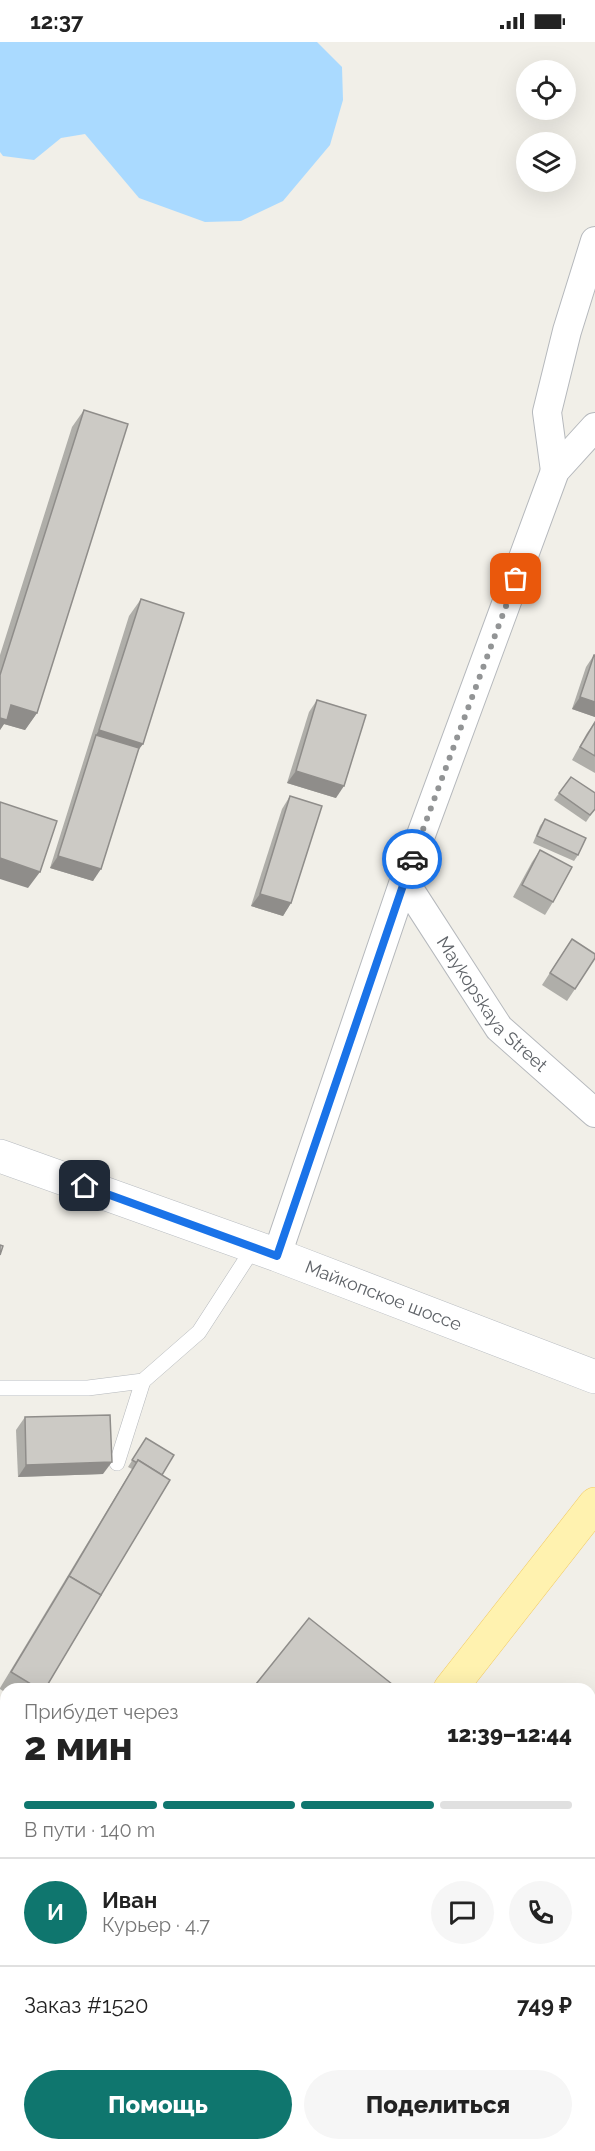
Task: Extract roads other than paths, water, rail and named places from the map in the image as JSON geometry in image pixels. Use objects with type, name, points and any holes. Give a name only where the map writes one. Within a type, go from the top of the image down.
[{"type":"main road","points":[[455,1683],[595,1504]]},
{"type":"street","points":[[555,471],[547,412],[567,331],[595,241]]},
{"type":"street","points":[[266,1251],[555,471],[595,427]]},
{"type":"street","name":"Maykopskaya Street","points":[[404,881],[499,1028],[595,1113]]},
{"type":"street","name":"Майкопское шоссе","points":[[0,1156],[266,1251],[595,1377]]},
{"type":"lane","points":[[117,1463],[143,1381],[199,1332],[266,1251]]},
{"type":"lane","points":[[0,1388],[88,1388],[143,1381]]},
{"type":"water","points":[[0,42],[317,42],[342,67],[343,100],[330,145],[283,201],[241,221],[205,222],[139,198],[85,134],[61,138],[34,160],[3,156],[0,152]]}]
